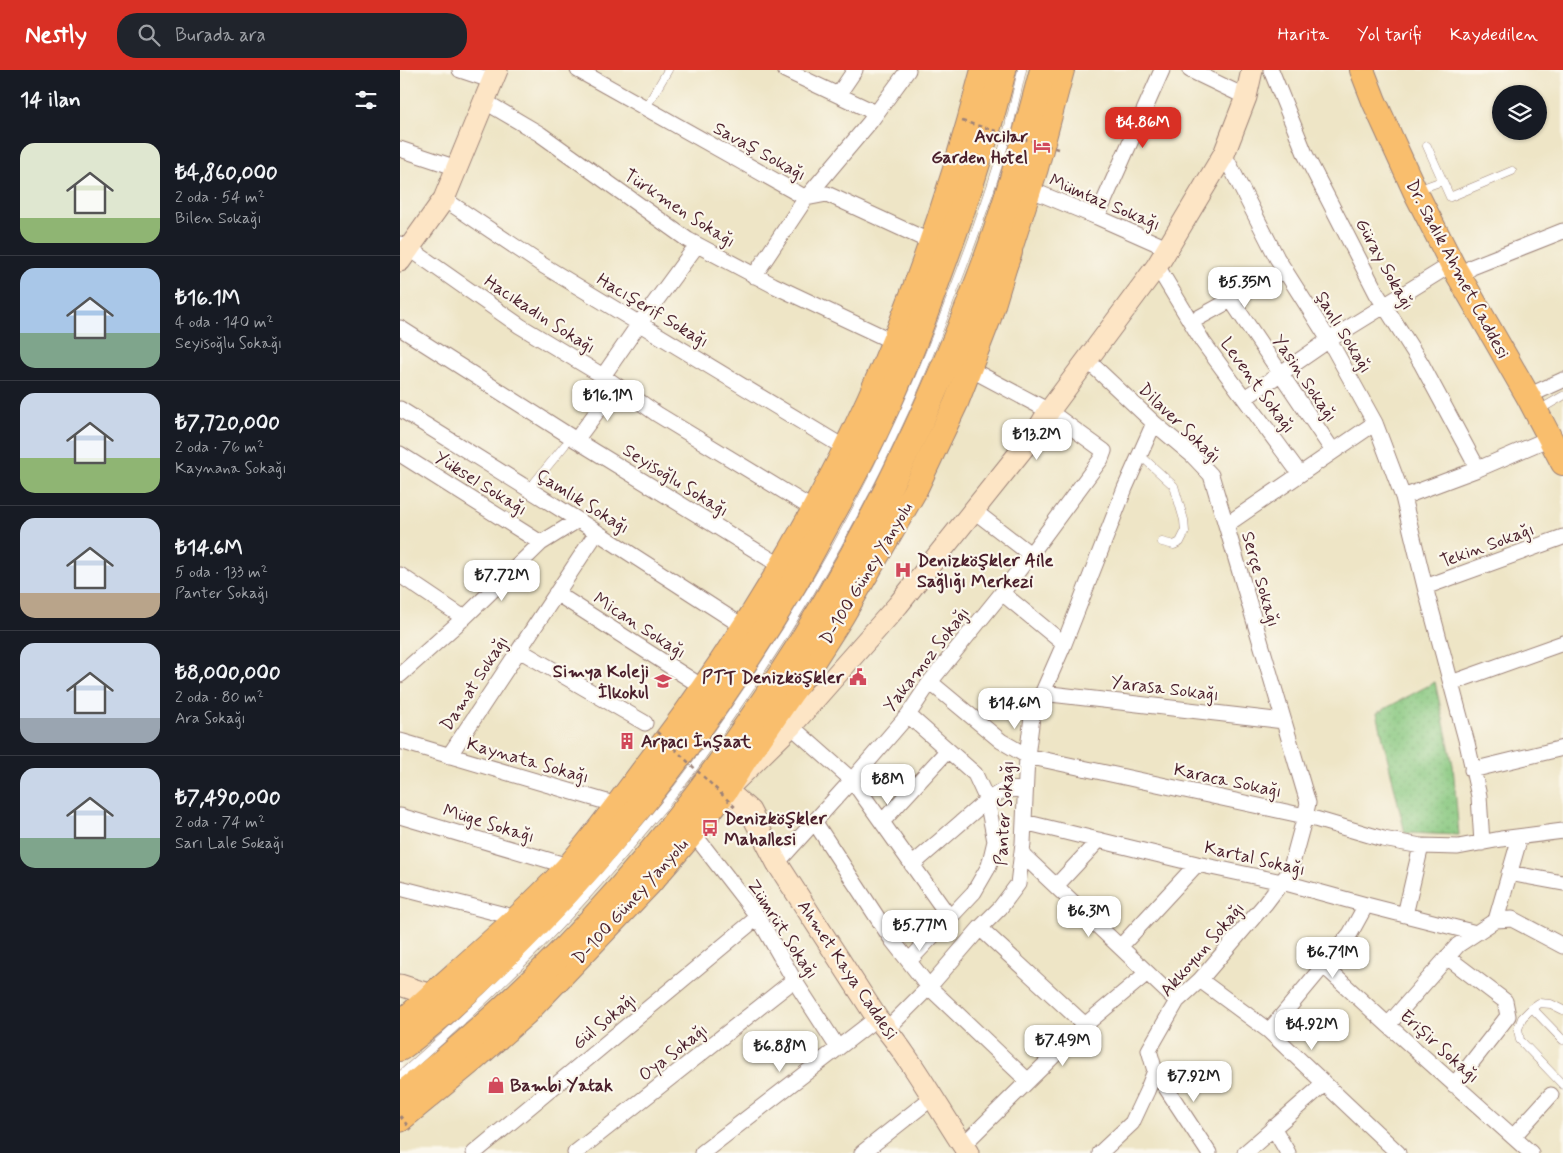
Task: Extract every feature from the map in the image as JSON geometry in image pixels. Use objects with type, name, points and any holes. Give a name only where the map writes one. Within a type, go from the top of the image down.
[{"type":"highway","points":[[400,1048],[448,1009],[490,971],[587,870],[678,757],[718,701],[792,588],[878,427],[904,366],[929,302],[982,152],[1003,70]]},
{"type":"highway","points":[[400,1096],[455,1051],[540,974],[617,892],[712,775],[789,663],[859,544],[938,383],[982,272],[1001,218],[1043,70]]},
{"type":"highway","points":[[789,663],[817,633],[840,600],[892,511],[917,464],[978,332],[1009,252]]},
{"type":"main road","points":[[400,1024],[517,918],[568,866],[617,805],[704,688],[744,627],[813,509],[869,399],[894,342],[959,159],[983,70]]},
{"type":"main road","name":"D-100 Güney Yanyolu","points":[[406,1125],[474,1059],[526,1013],[620,916],[693,833],[732,800],[746,758],[808,669],[842,616],[922,476],[946,426],[989,318],[1029,190],[1062,70]]},
{"type":"main road","name":"Dr. Sadık Ahmet Caddesi","points":[[1362,70],[1415,191],[1455,270],[1532,403],[1563,463]]},
{"type":"street","points":[[403,251],[444,199],[495,75],[460,70]]},
{"type":"street","name":"Savaş Sokağı","points":[[578,70],[806,198],[827,194],[931,242]]},
{"type":"street","points":[[785,70],[876,113]]},
{"type":"street","points":[[838,95],[855,70]]},
{"type":"street","points":[[754,276],[806,198],[876,113],[908,70]]},
{"type":"street","points":[[1097,217],[1162,70]]},
{"type":"street","points":[[1190,70],[1246,97]]},
{"type":"street","points":[[732,800],[791,726],[898,605],[1038,431],[1049,411],[1162,257],[1224,154],[1246,97],[1252,70]]},
{"type":"street","name":"Güray Sokağı","points":[[1271,70],[1306,156],[1377,294],[1421,363],[1478,469]]},
{"type":"street","name":"Türkmen Sokağı","points":[[484,101],[540,134],[697,245],[754,276],[894,342]]},
{"type":"street","points":[[400,149],[457,168]]},
{"type":"street","name":"Şanlı Sokağı","points":[[1224,154],[1277,258],[1329,340],[1375,423],[1403,497],[1424,587],[1467,743],[1479,796],[1482,843]]},
{"type":"street","name":"Mümtaz Sokağı","points":[[1029,190],[1097,217],[1162,257]]},
{"type":"street","name":"Hacışerif Sokağı","points":[[444,199],[544,266],[845,448]]},
{"type":"street","points":[[1245,398],[1329,340],[1385,306],[1455,270],[1472,267],[1563,231]]},
{"type":"street","points":[[603,376],[697,245]]},
{"type":"street","name":"Hacıkadın Sokağı","points":[[403,251],[520,326],[603,376],[656,414],[813,509]]},
{"type":"street","name":"Levent Sokağı","points":[[1162,257],[1191,322],[1203,342],[1300,474]]},
{"type":"street","points":[[1191,322],[1285,270]]},
{"type":"street","name":"Yasin Sokağı","points":[[1231,300],[1333,451]]},
{"type":"street","name":"Seyisoğlu Sokağı","points":[[400,328],[570,443],[781,566]]},
{"type":"street","name":"Dilaver Sokağı","points":[[1087,360],[1154,423],[1192,455],[1210,475],[1226,525]]},
{"type":"street","points":[[970,369],[1049,411]]},
{"type":"street","points":[[1532,403],[1563,380]]},
{"type":"street","points":[[570,443],[616,386]]},
{"type":"street","name":"Çamlık Sokağı","points":[[400,409],[597,532],[744,627]]},
{"type":"street","name":"Yakamoz Sokağı","points":[[777,863],[908,715],[930,682],[1002,593],[1101,459],[1104,451],[1049,411]]},
{"type":"street","name":"Panter Sokağı","points":[[702,1153],[838,1048],[882,1023],[929,987],[980,928],[1000,908],[1018,884],[1022,854],[1027,756],[1032,717],[1064,644],[1125,488],[1154,423]]},
{"type":"street","name":"Serçe Sokağı","points":[[1306,816],[1308,803],[1226,525],[1375,423]]},
{"type":"street","points":[[1403,497],[1478,469],[1550,438]]},
{"type":"street","name":"Yüksel Sokağı","points":[[400,454],[541,543]]},
{"type":"street","points":[[973,510],[1030,554]]},
{"type":"street","points":[[400,675],[406,660],[464,618],[541,543],[578,520]]},
{"type":"street","name":"Damat Sokağı","points":[[449,756],[597,532]]},
{"type":"street","name":"Tekin Sokağı","points":[[1424,587],[1563,537]]},
{"type":"street","points":[[400,575],[464,618]]},
{"type":"street","name":"Mican Sokağı","points":[[556,593],[704,688]]},
{"type":"street","points":[[1002,593],[1064,644]]},
{"type":"street","points":[[1450,684],[1563,643]]},
{"type":"street","points":[[519,650],[645,723]]},
{"type":"street","name":"Karaca Sokağı","points":[[930,682],[1001,741],[1027,756],[1306,816],[1383,839],[1421,846],[1458,847],[1563,831]]},
{"type":"street","name":"Yarasa Sokağı","points":[[1042,693],[1284,721]]},
{"type":"street","points":[[908,715],[975,774],[987,800],[995,841],[989,866],[974,892],[909,961]]},
{"type":"street","points":[[791,726],[852,780],[950,918]]},
{"type":"street","name":"Kaynata Sokağı","points":[[400,741],[617,805]]},
{"type":"street","points":[[1472,770],[1563,748]]},
{"type":"street","points":[[882,822],[948,750]]},
{"type":"street","points":[[912,865],[987,800],[1004,790],[1025,789]]},
{"type":"street","name":"Ahmet Kaya Caddesi","points":[[732,800],[750,811],[777,863],[966,1149]]},
{"type":"street","name":"Müge Sokağı","points":[[400,816],[568,866]]},
{"type":"street","name":"Akkoyun Sokağı","points":[[1100,1153],[1132,1122],[1154,1070],[1149,1050],[1177,1001],[1200,980],[1265,904],[1290,871],[1306,816]]},
{"type":"street","points":[[814,821],[892,940],[929,987],[1028,1081]]},
{"type":"street","name":"Kartal Sokağı","points":[[1024,822],[1196,864],[1282,882],[1476,933]]},
{"type":"street","name":"Zümrüt Sokağı","points":[[693,833],[758,917],[794,980],[838,1048]]},
{"type":"street","points":[[1496,920],[1520,837]]},
{"type":"street","points":[[1056,886],[1099,840]]},
{"type":"street","points":[[1405,915],[1421,846]]},
{"type":"street","points":[[1022,854],[1177,1001]]},
{"type":"street","points":[[1120,947],[1196,864]]},
{"type":"street","points":[[1509,873],[1563,883]]},
{"type":"street","points":[[400,888],[517,918]]},
{"type":"street","points":[[1269,1031],[1350,934],[1366,905]]},
{"type":"street","name":"Gül Sokağı","points":[[474,1153],[758,917]]},
{"type":"street","points":[[1388,1025],[1458,945],[1496,920],[1512,919],[1563,946]]},
{"type":"street","points":[[980,928],[1085,1024]]},
{"type":"street","points":[[1447,958],[1505,1001],[1508,1016],[1454,1085]]},
{"type":"street","name":"Erişir Sokağı","points":[[1324,966],[1531,1153]]},
{"type":"street","points":[[966,1149],[1028,1081],[1085,1024],[1147,973]]},
{"type":"street","name":"Oya Sokağı","points":[[576,1153],[794,980]]},
{"type":"street","points":[[1200,980],[1269,1031],[1396,1152]]},
{"type":"street","points":[[400,985],[431,995]]},
{"type":"street","points":[[1154,1070],[1209,1153]]},
{"type":"street","points":[[1245,1153],[1324,1084]]},
{"type":"street","points":[[1513,1137],[1551,1095]]},
{"type":"street","points":[[862,1153],[933,1097]]},
{"type":"street","points":[[1273,1127],[1288,1153]]},
{"type":"lane","points":[[645,109],[668,70]]},
{"type":"lane","points":[[400,1076],[503,983],[603,878],[687,776],[754,682],[801,606],[857,507],[899,424],[931,350],[970,249],[1006,136],[1022,70]]},
{"type":"lane","points":[[1427,146],[1450,197],[1512,171]]},
{"type":"lane","points":[[1415,191],[1442,181]]},
{"type":"lane","points":[[1532,403],[1563,396]]},
{"type":"lane","points":[[529,489],[570,443]]},
{"type":"lane","points":[[1140,455],[1174,486],[1184,520],[1185,532],[1180,542],[1174,545],[1162,542]]},
{"type":"lane","points":[[1562,1083],[1520,1040],[1518,1029],[1522,1018],[1539,1003],[1551,1004],[1563,1010]]},
{"type":"lane","points":[[1532,1008],[1563,1040]]},
{"type":"lane","points":[[400,1070],[443,1039]]},
{"type":"path","points":[[962,121],[1058,149]]},
{"type":"path","points":[[657,732],[732,800]]},
{"type":"path","points":[[400,1116],[406,1125]]},
{"type":"green space","points":[[1435,682],[1453,765],[1459,835],[1405,833],[1377,713]]},
{"type":"place","name":"Avcilar Garden Hotel","points":[[1042,146]]},
{"type":"place","name":"Denizköşkler Aile Sağlığı Merkezi","points":[[903,570]]},
{"type":"place","name":"PTT Denizköşkler","points":[[858,677]]},
{"type":"place","name":"Simya Koleji İlkokul","points":[[663,681]]},
{"type":"place","name":"Arpacı İnşaat","points":[[627,741]]},
{"type":"place","name":"Denizköşkler Mahallesi","points":[[710,828]]},
{"type":"place","name":"Bambi Yatak","points":[[496,1085]]}]
